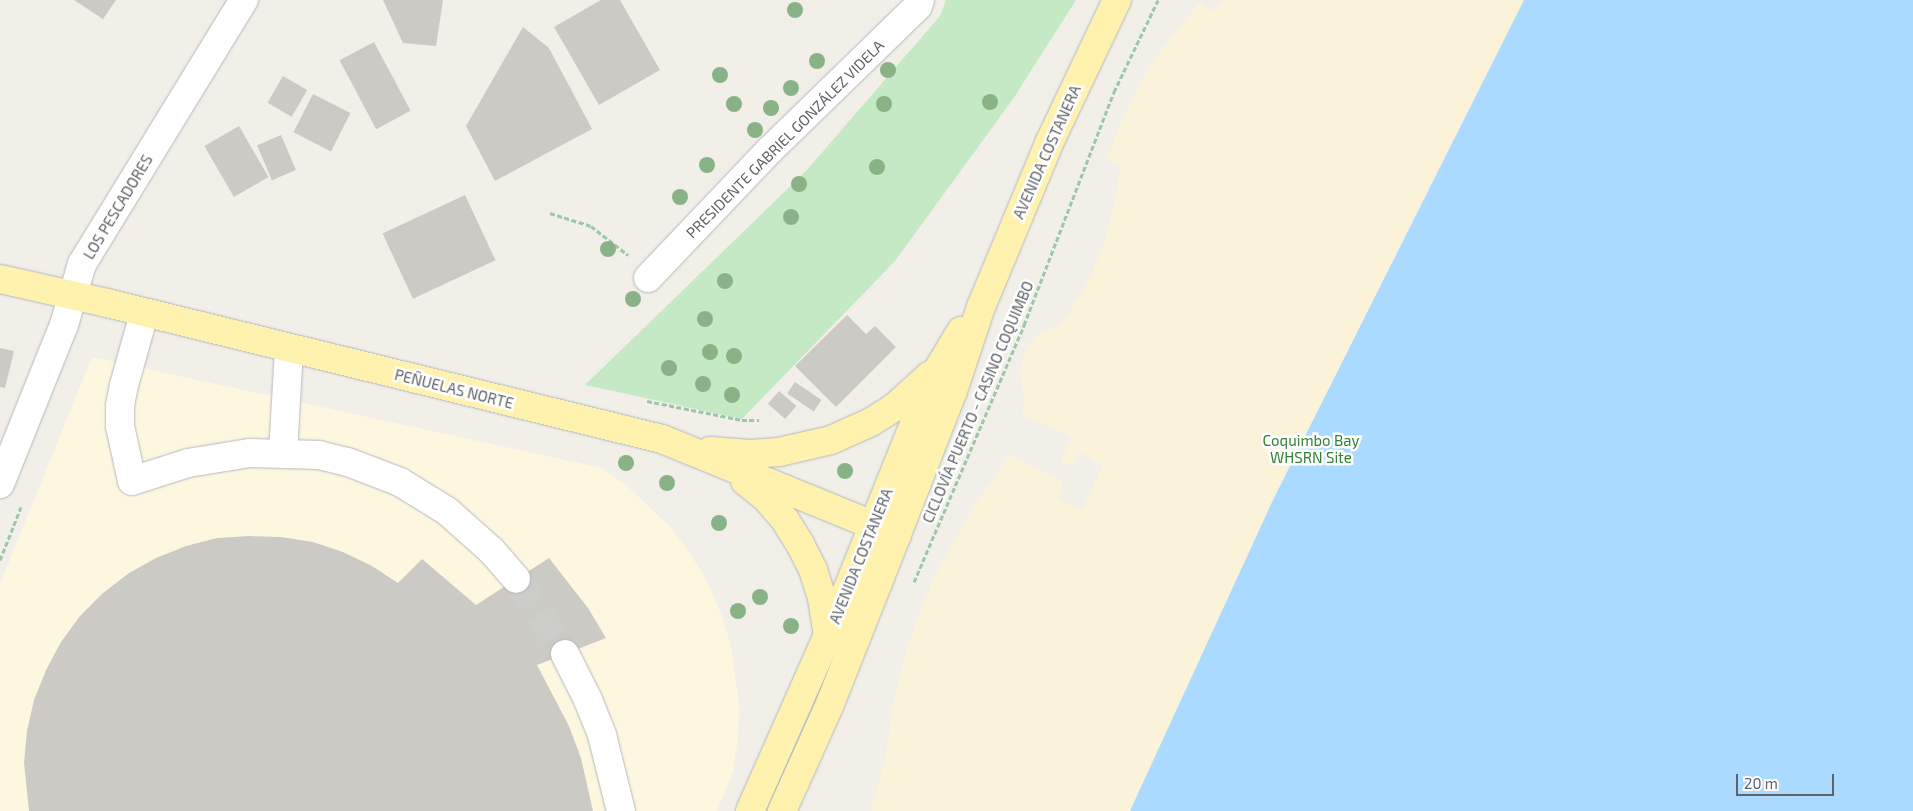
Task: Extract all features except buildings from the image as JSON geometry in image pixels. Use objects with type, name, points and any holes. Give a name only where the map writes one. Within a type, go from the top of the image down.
[{"type":"main road","name":"AVENIDA COSTANERA","points":[[750,811],[828,635],[885,531],[953,391],[981,307],[1050,140],[1117,0]]},
{"type":"main road","name":"PEÑUELAS NORTE","points":[[0,279],[662,439],[885,531]]},
{"type":"main road","name":"AVENIDA COSTANERA","points":[[782,811],[830,704],[925,397],[940,366],[958,336],[981,307]]},
{"type":"main road","points":[[662,439],[720,453],[779,452],[808,447],[831,440],[875,420],[895,407],[940,366]]},
{"type":"main road","points":[[719,464],[744,479],[766,498],[800,544],[813,570],[822,598],[828,635]]},
{"type":"street","name":"LOS PESCADORES","points":[[0,484],[75,296],[82,264],[244,0]]},
{"type":"street","name":"PRESIDENTE GABRIEL GONZÁLEZ VIDELA","points":[[648,278],[770,150],[918,6],[920,0]]},
{"type":"street","points":[[144,314],[120,406],[120,426],[132,482],[188,463],[250,453],[319,455],[348,462],[400,482],[447,511],[468,528],[516,580]]},
{"type":"street","points":[[283,453],[289,349]]},
{"type":"street","points":[[565,654],[588,700],[602,735],[621,811]]},
{"type":"path","name":"CICLOVÍA PUERTO - CASINO COQUIMBO","points":[[913,584],[1024,324],[1114,92],[1158,0]]},
{"type":"path","points":[[550,213],[591,226],[622,249],[648,278]]},
{"type":"shaded area","points":[[92,357],[602,468],[627,486],[671,528],[689,552],[705,578],[720,611],[731,646],[739,704],[738,737],[733,771],[717,811],[0,811],[0,584]]},
{"type":"green space","points":[[946,0],[1076,0],[1013,99],[895,261],[742,419],[585,385],[806,171],[940,16]]},
{"type":"sand","points":[[1225,0],[1524,0],[1273,500],[1130,811],[871,811],[886,755],[893,708],[903,662],[918,616],[935,576],[978,499],[992,482],[1009,454],[1063,482],[1057,499],[1082,510],[1103,465],[1080,452],[1071,466],[1061,461],[1072,437],[1023,415],[1024,394],[1020,373],[1022,359],[1028,346],[1037,335],[1062,323],[1079,298],[1104,245],[1117,192],[1120,165],[1107,159],[1122,120],[1141,82],[1158,54],[1199,3],[1213,11]]},
{"type":"water","points":[[1524,0],[1913,0],[1913,811],[1130,811],[1273,500]]},
{"type":"tunnel","points":[[516,579],[565,654]]},
{"type":"park label","name":"Coquimbo Bay WHSRN Site","points":[[1311,448]]}]
